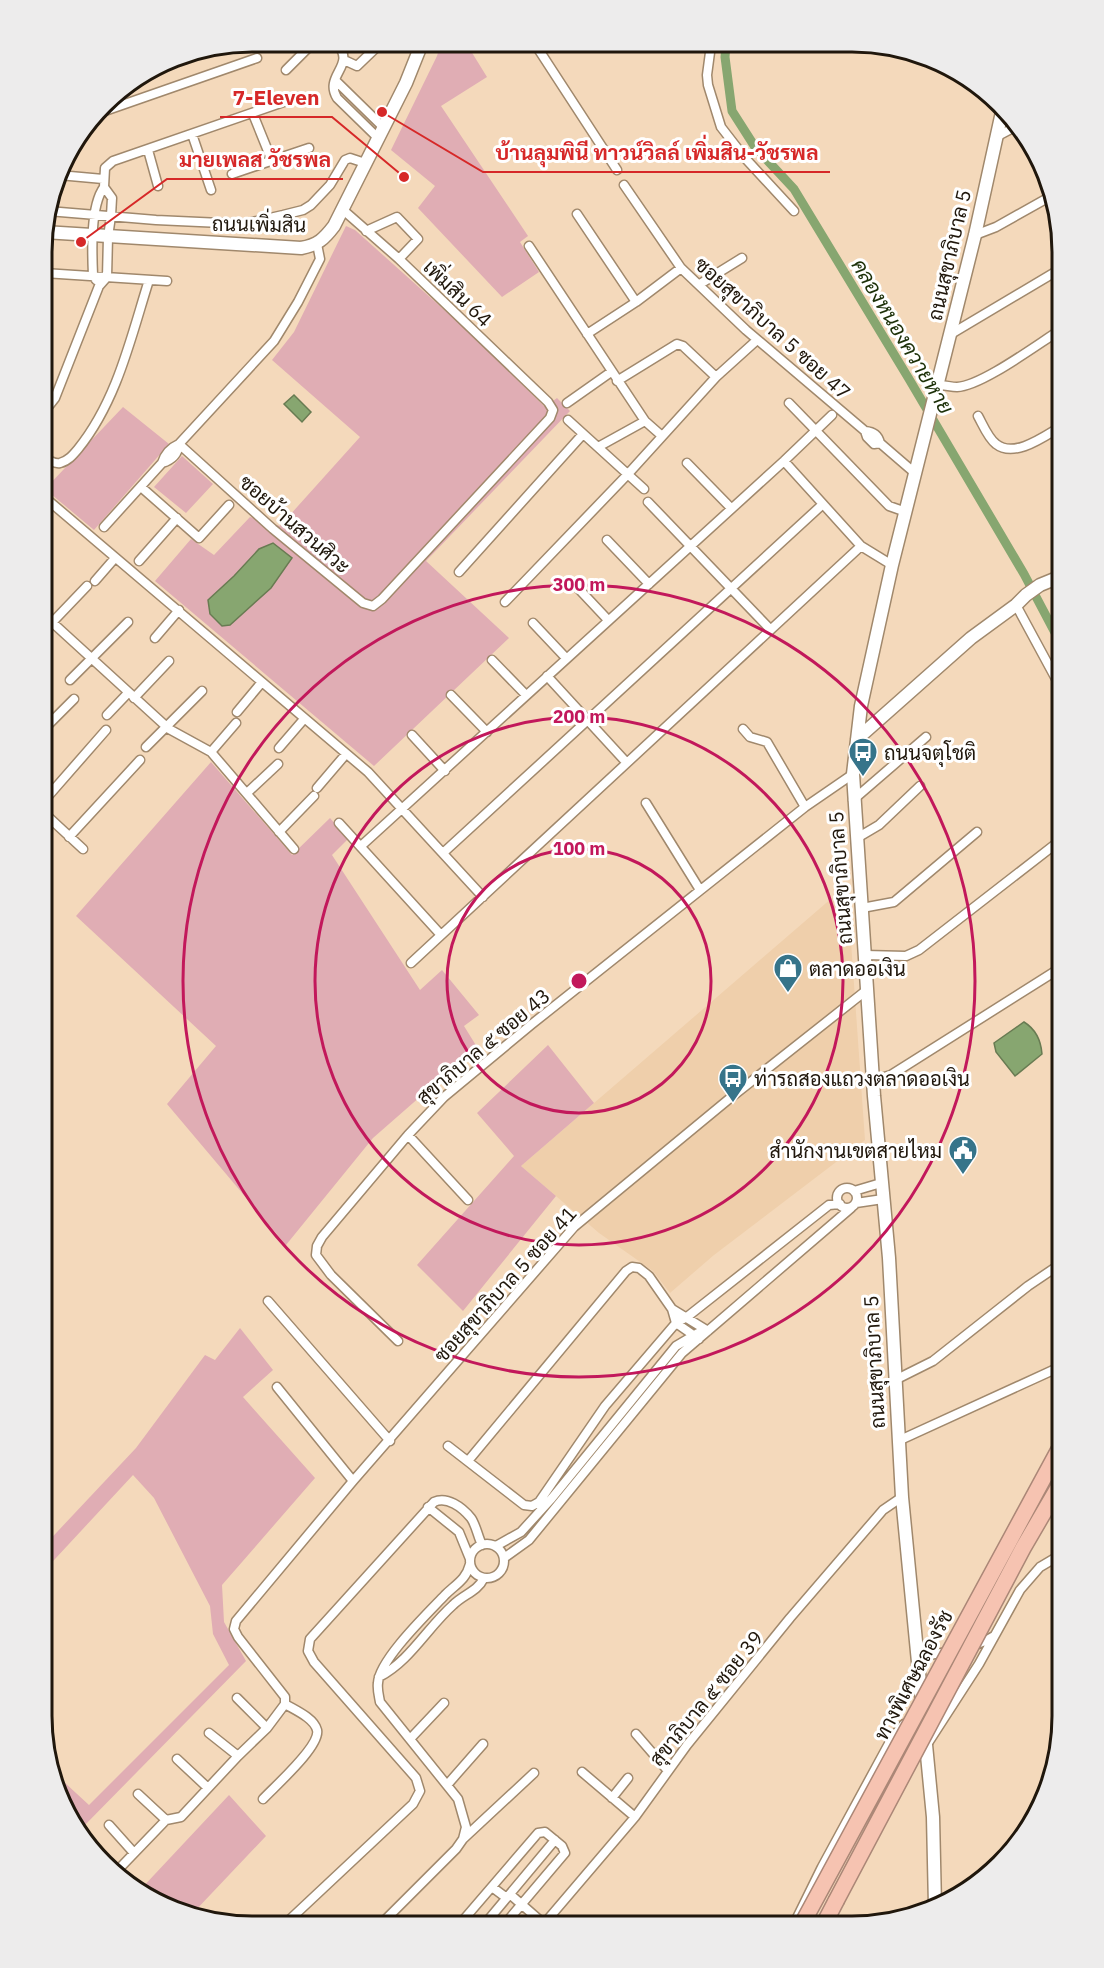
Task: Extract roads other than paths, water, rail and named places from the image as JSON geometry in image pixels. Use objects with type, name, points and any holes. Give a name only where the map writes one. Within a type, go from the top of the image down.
[{"type":"highway","name":"ทางพิเศษฉลองรัช","points":[[806,1916],[1051,1464]]},
{"type":"highway","name":"ทางพิเศษฉลองรัช","points":[[828,1916],[1023,1548],[1051,1500]]},
{"type":"main road","name":"ถนนเพิ่มสิน","points":[[53,233],[301,248],[317,244],[329,233],[342,209],[406,82],[418,53]]},
{"type":"main road","name":"ถนนสุขาภิบาล 5","points":[[935,1897],[933,1817],[902,1497],[889,1258],[881,1183],[853,774],[861,706],[892,565],[975,235],[1000,119]]},
{"type":"main road","points":[[857,739],[948,656],[1026,595],[1052,580]]},
{"type":"street","points":[[710,52],[708,85],[721,127],[745,158],[794,211]]},
{"type":"street","points":[[286,70],[303,53]]},
{"type":"street","points":[[342,53],[344,60],[335,80],[380,133]]},
{"type":"street","points":[[344,60],[357,66],[371,53]]},
{"type":"street","points":[[540,53],[616,170]]},
{"type":"street","points":[[116,107],[257,58]]},
{"type":"street","points":[[52,402],[99,286],[107,277],[112,198],[104,183],[103,172],[108,164],[298,97]]},
{"type":"street","points":[[253,114],[272,161]]},
{"type":"street","points":[[995,138],[1009,130]]},
{"type":"street","points":[[192,134],[211,190]]},
{"type":"street","points":[[232,174],[309,148]]},
{"type":"street","points":[[148,150],[158,186]]},
{"type":"street","points":[[57,212],[243,224],[303,210],[330,185],[345,160],[350,158],[365,163]]},
{"type":"street","points":[[68,177],[104,183]]},
{"type":"street","points":[[99,286],[93,275],[93,236],[100,193],[104,183]]},
{"type":"street","name":"ซอยสุขาภิบาล 5 ซอย 47","points":[[624,185],[681,268],[757,340],[865,431],[873,432],[879,437],[880,443],[916,474]]},
{"type":"street","points":[[975,235],[996,227],[1044,200]]},
{"type":"street","name":"เพิ่มสิน 64","points":[[342,209],[399,259],[548,402]]},
{"type":"street","points":[[578,214],[636,302]]},
{"type":"street","points":[[366,231],[397,217],[418,239],[399,259]]},
{"type":"street","points":[[104,527],[162,463],[170,460],[178,451],[179,444],[274,341],[283,329],[320,259],[317,244]]},
{"type":"street","points":[[529,246],[617,381],[645,421],[662,436]]},
{"type":"street","points":[[700,284],[742,258]]},
{"type":"street","points":[[587,334],[636,302],[681,268]]},
{"type":"street","points":[[52,274],[167,280]]},
{"type":"street","points":[[951,334],[1052,274]]},
{"type":"street","points":[[52,461],[56,463],[70,458],[86,439],[114,387],[149,280]]},
{"type":"street","points":[[938,385],[959,387],[970,384],[1052,335]]},
{"type":"street","points":[[505,602],[628,474],[716,377],[757,340]]},
{"type":"street","points":[[617,381],[677,344],[683,346],[716,377]]},
{"type":"street","points":[[567,403],[611,372]]},
{"type":"street","name":"ซอยบ้านสวนศิวะ","points":[[179,444],[273,530],[363,603],[373,606],[550,418],[553,410],[548,402]]},
{"type":"street","points":[[789,403],[889,506],[906,512]]},
{"type":"street","points":[[361,846],[832,415]]},
{"type":"street","points":[[978,416],[993,442],[998,446],[1010,448],[1024,446],[1052,431]]},
{"type":"street","points":[[568,420],[645,489]]},
{"type":"street","points":[[598,447],[645,421]]},
{"type":"street","points":[[459,572],[584,434]]},
{"type":"street","points":[[784,461],[861,546],[892,565]]},
{"type":"street","points":[[687,463],[731,508]]},
{"type":"street","points":[[141,487],[200,538],[229,505]]},
{"type":"street","points":[[648,502],[770,629]]},
{"type":"street","points":[[52,503],[368,772],[483,897]]},
{"type":"street","points":[[443,853],[823,504]]},
{"type":"street","points":[[139,561],[177,518]]},
{"type":"street","points":[[607,540],[649,584]]},
{"type":"street","points":[[411,963],[861,546]]},
{"type":"street","points":[[95,581],[115,558]]},
{"type":"street","points":[[87,586],[52,621],[166,727],[211,752],[294,849]]},
{"type":"street","points":[[577,587],[608,620]]},
{"type":"street","points":[[1016,605],[1052,671]]},
{"type":"street","points":[[155,638],[179,610]]},
{"type":"street","points":[[69,680],[128,622]]},
{"type":"street","points":[[533,623],[566,658]]},
{"type":"street","points":[[492,660],[526,695]]},
{"type":"street","points":[[107,715],[170,661]]},
{"type":"street","points":[[547,676],[626,762]]},
{"type":"street","points":[[237,712],[262,682]]},
{"type":"street","points":[[147,747],[202,691]]},
{"type":"street","points":[[451,695],[487,732]]},
{"type":"street","points":[[52,721],[74,699]]},
{"type":"street","points":[[279,748],[304,718]]},
{"type":"street","points":[[211,752],[236,723]]},
{"type":"street","points":[[743,729],[750,736],[767,742],[805,807]]},
{"type":"street","points":[[52,792],[106,730]]},
{"type":"street","points":[[412,735],[445,771]]},
{"type":"street","points":[[854,800],[926,737]]},
{"type":"street","points":[[279,831],[316,792],[346,754]]},
{"type":"street","points":[[69,837],[140,760]]},
{"type":"street","points":[[247,793],[278,764]]},
{"type":"street","name":"สุขาภิบาล ๕ ซอย 43","points":[[398,1341],[331,1275],[316,1255],[317,1246],[322,1238],[408,1135],[444,1097],[805,807],[853,774]]},
{"type":"street","points":[[857,838],[879,825],[920,786]]},
{"type":"street","points":[[646,803],[700,890]]},
{"type":"street","points":[[52,821],[83,849]]},
{"type":"street","points":[[339,823],[441,935]]},
{"type":"street","points":[[862,908],[894,902],[977,832]]},
{"type":"street","points":[[866,955],[906,956],[919,950],[1052,847]]},
{"type":"street","points":[[874,1080],[891,1075],[1052,974]]},
{"type":"street","name":"ซอยสุขาภิบาล 5 ซอย 41","points":[[285,1704],[285,1697],[238,1637],[234,1629],[236,1621],[353,1481],[574,1227],[867,989]]},
{"type":"street","points":[[408,1135],[468,1200]]},
{"type":"street","points":[[881,1183],[854,1191],[845,1188],[839,1192],[837,1198],[845,1208],[883,1199]]},
{"type":"street","points":[[428,1508],[459,1532],[474,1573],[483,1578],[492,1577],[500,1572],[504,1558],[529,1540],[682,1353],[697,1337],[728,1315],[854,1205],[858,1197],[854,1191]]},
{"type":"street","points":[[448,1446],[524,1505],[532,1506],[539,1502],[604,1406],[676,1323],[687,1317],[829,1205],[840,1204]]},
{"type":"street","points":[[468,1461],[626,1271],[639,1268],[649,1276],[672,1309],[676,1323],[697,1337]]},
{"type":"street","points":[[896,1380],[933,1361],[1051,1270]]},
{"type":"street","points":[[268,1301],[390,1441]]},
{"type":"street","points":[[672,1309],[706,1330]]},
{"type":"street","points":[[463,1839],[465,1827],[458,1799],[380,1702],[378,1684],[385,1663],[445,1595],[467,1576],[474,1550],[482,1545],[496,1546],[521,1532],[552,1498],[676,1346],[697,1337]]},
{"type":"street","points":[[898,1441],[1051,1371]]},
{"type":"street","points":[[277,1387],[353,1481]]},
{"type":"street","name":"สุขาภิบาล ๕ ซอย 39","points":[[552,1916],[635,1817],[668,1771],[790,1618],[883,1510],[902,1497]]},
{"type":"street","points":[[294,1916],[413,1804],[420,1791],[416,1778],[315,1662],[308,1651],[310,1639],[428,1508],[441,1499],[449,1500],[471,1518],[482,1545]]},
{"type":"street","points":[[496,1546],[504,1558]]},
{"type":"street","points":[[926,1747],[978,1664],[1020,1590],[1040,1567],[1051,1560]]},
{"type":"street","points":[[379,1677],[392,1670],[453,1604],[479,1588],[483,1578]]},
{"type":"street","points":[[445,1595],[453,1604]]},
{"type":"street","points":[[416,1626],[426,1635]]},
{"type":"street","points":[[918,1658],[967,1647],[994,1635]]},
{"type":"street","points":[[237,1698],[267,1728]]},
{"type":"street","points":[[410,1739],[444,1703]]},
{"type":"street","points":[[121,1866],[166,1820],[181,1817],[267,1728],[285,1704],[312,1722],[317,1731],[316,1741],[263,1799]]},
{"type":"street","points":[[798,1916],[892,1738],[910,1718],[922,1713]]},
{"type":"street","points":[[209,1733],[238,1756]]},
{"type":"street","points":[[636,1734],[668,1771]]},
{"type":"street","points":[[447,1785],[483,1744]]},
{"type":"street","points":[[177,1759],[208,1788]]},
{"type":"street","points":[[582,1772],[635,1817]]},
{"type":"street","points":[[389,1916],[456,1849],[463,1839],[534,1773]]},
{"type":"street","points":[[612,1798],[628,1778]]},
{"type":"street","points":[[138,1794],[166,1820]]},
{"type":"street","points":[[109,1824],[134,1853]]},
{"type":"street","points":[[467,1916],[538,1833],[545,1832],[562,1846],[565,1853],[512,1916]]},
{"type":"street","points":[[491,1916],[555,1840]]},
{"type":"street","points":[[492,1887],[507,1897],[512,1896],[534,1916]]},
{"type":"waterway","name":"คลองหนองควายหาย","points":[[725,52],[732,111],[755,147],[794,189],[1024,574],[1052,627]]},
{"type":"place","name":"บ้านลุมพินี ทาวน์วิลล์ เพิ่มสิน-วัชรพล","points":[[382,112]]},
{"type":"place","name":"7-Eleven","points":[[404,177]]},
{"type":"place","name":"มายเพลส วัชรพล","points":[[81,242]]},
{"type":"place","name":"ถนนจตุโชติ","points":[[863,778]]},
{"type":"place","name":"ตลาดออเงิน","points":[[788,994]]},
{"type":"place","name":"ท่ารถสองแถวงตลาดออเงิน","points":[[733,1104]]},
{"type":"place","name":"สำนักงานเขตสายไหม","points":[[963,1176]]}]
